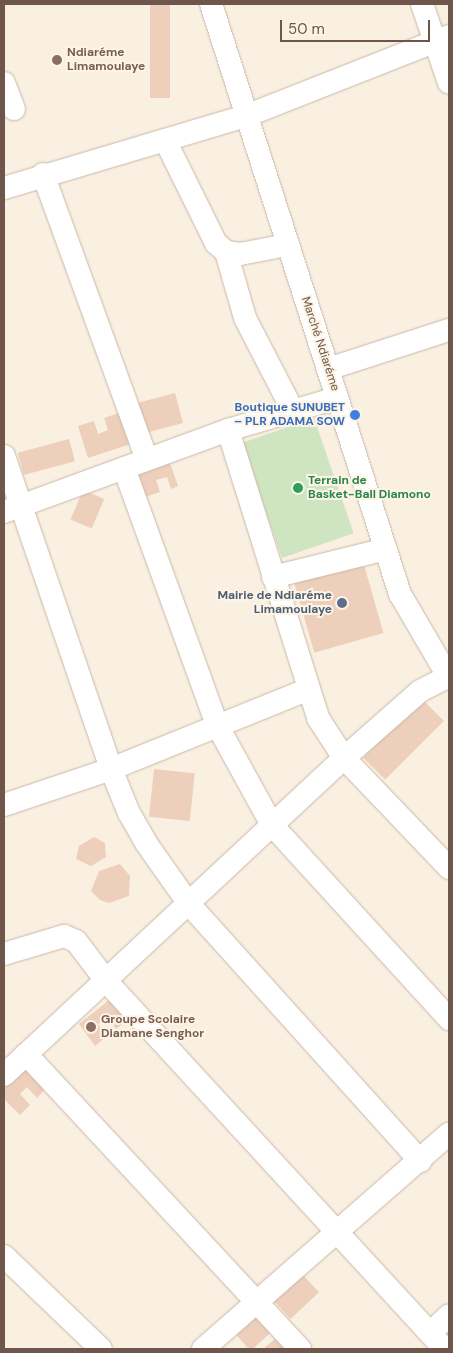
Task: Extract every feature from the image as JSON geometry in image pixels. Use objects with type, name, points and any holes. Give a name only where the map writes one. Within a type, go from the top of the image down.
[{"type":"street","name":"Marché Ndiaréme","points":[[211,4],[400,594],[449,677]]},
{"type":"street","points":[[422,4],[442,38],[449,83]]},
{"type":"street","points":[[4,188],[43,174],[246,116],[442,38]]},
{"type":"street","points":[[4,83],[14,109]]},
{"type":"street","points":[[165,140],[216,243],[226,252],[245,318],[294,411]]},
{"type":"street","points":[[43,174],[147,459]]},
{"type":"street","points":[[226,252],[240,254],[288,244]]},
{"type":"street","points":[[328,369],[449,330]]},
{"type":"street","points":[[12,509],[228,430],[337,398]]},
{"type":"street","points":[[228,430],[307,690],[323,729],[344,758],[449,868]]},
{"type":"street","points":[[4,456],[12,509],[111,769],[142,836],[189,904],[420,1161]]},
{"type":"street","points":[[124,468],[217,725],[272,825],[449,1019]]},
{"type":"street","points":[[273,578],[386,549]]},
{"type":"street","points":[[4,1071],[26,1054],[107,982],[344,758],[420,691],[449,677]]},
{"type":"street","points":[[4,805],[111,769],[307,690]]},
{"type":"street","points":[[4,954],[64,936],[76,941],[107,982],[437,1341],[449,1315]]},
{"type":"street","points":[[26,1054],[300,1349]]},
{"type":"street","points":[[202,1349],[449,1134]]},
{"type":"street","points":[[4,1256],[101,1349]]},
{"type":"green space","name":"Terrain de Basket-Ball Diamono","points":[[314,418],[354,533],[282,558],[242,443]]},
{"type":"building","points":[[150,4],[170,4],[170,98],[150,98]]},
{"type":"building","points":[[175,393],[183,423],[145,433],[137,403]]},
{"type":"building","points":[[127,410],[137,442],[88,458],[78,426],[94,421],[98,434],[108,430],[104,418]]},
{"type":"building","points":[[69,439],[75,461],[24,475],[18,453]]},
{"type":"building","points":[[170,463],[178,486],[171,489],[167,477],[156,480],[160,492],[140,499],[132,475]]},
{"type":"building","points":[[83,490],[104,499],[92,528],[70,519]]},
{"type":"building","points":[[362,558],[383,633],[314,653],[293,578]]},
{"type":"building","points":[[422,699],[444,721],[385,780],[363,758]]},
{"type":"building","points":[[154,769],[195,773],[190,821],[149,817]]},
{"type":"building","points":[[94,837],[105,843],[106,857],[91,866],[76,859],[79,846]]},
{"type":"building","points":[[120,864],[130,876],[129,896],[109,903],[100,900],[91,891],[99,871]]},
{"type":"building","points":[[113,997],[129,1019],[116,1029],[107,1017],[98,1024],[107,1036],[95,1046],[79,1024]]},
{"type":"building","points":[[26,1061],[50,1084],[37,1098],[27,1087],[20,1094],[30,1105],[20,1115],[4,1099],[4,1084]]},
{"type":"building","points":[[302,1274],[319,1292],[291,1319],[273,1301]]},
{"type":"building","points":[[259,1311],[275,1329],[253,1349],[249,1349],[234,1333]]},
{"type":"building","points":[[282,1333],[295,1349],[263,1349]]},
{"type":"place","name":"Ndiaréme Limamoulaye","points":[[57,60]]},
{"type":"place","name":"Boutique SUNUBET – PLR ADAMA SOW","points":[[355,415]]},
{"type":"place","name":"Terrain de Basket-Ball Diamono","points":[[298,488]]},
{"type":"place","name":"Mairie de Ndiaréme Limamoulaye","points":[[342,603]]},
{"type":"place","name":"Groupe Scolaire Diamane Senghor","points":[[91,1027]]}]
